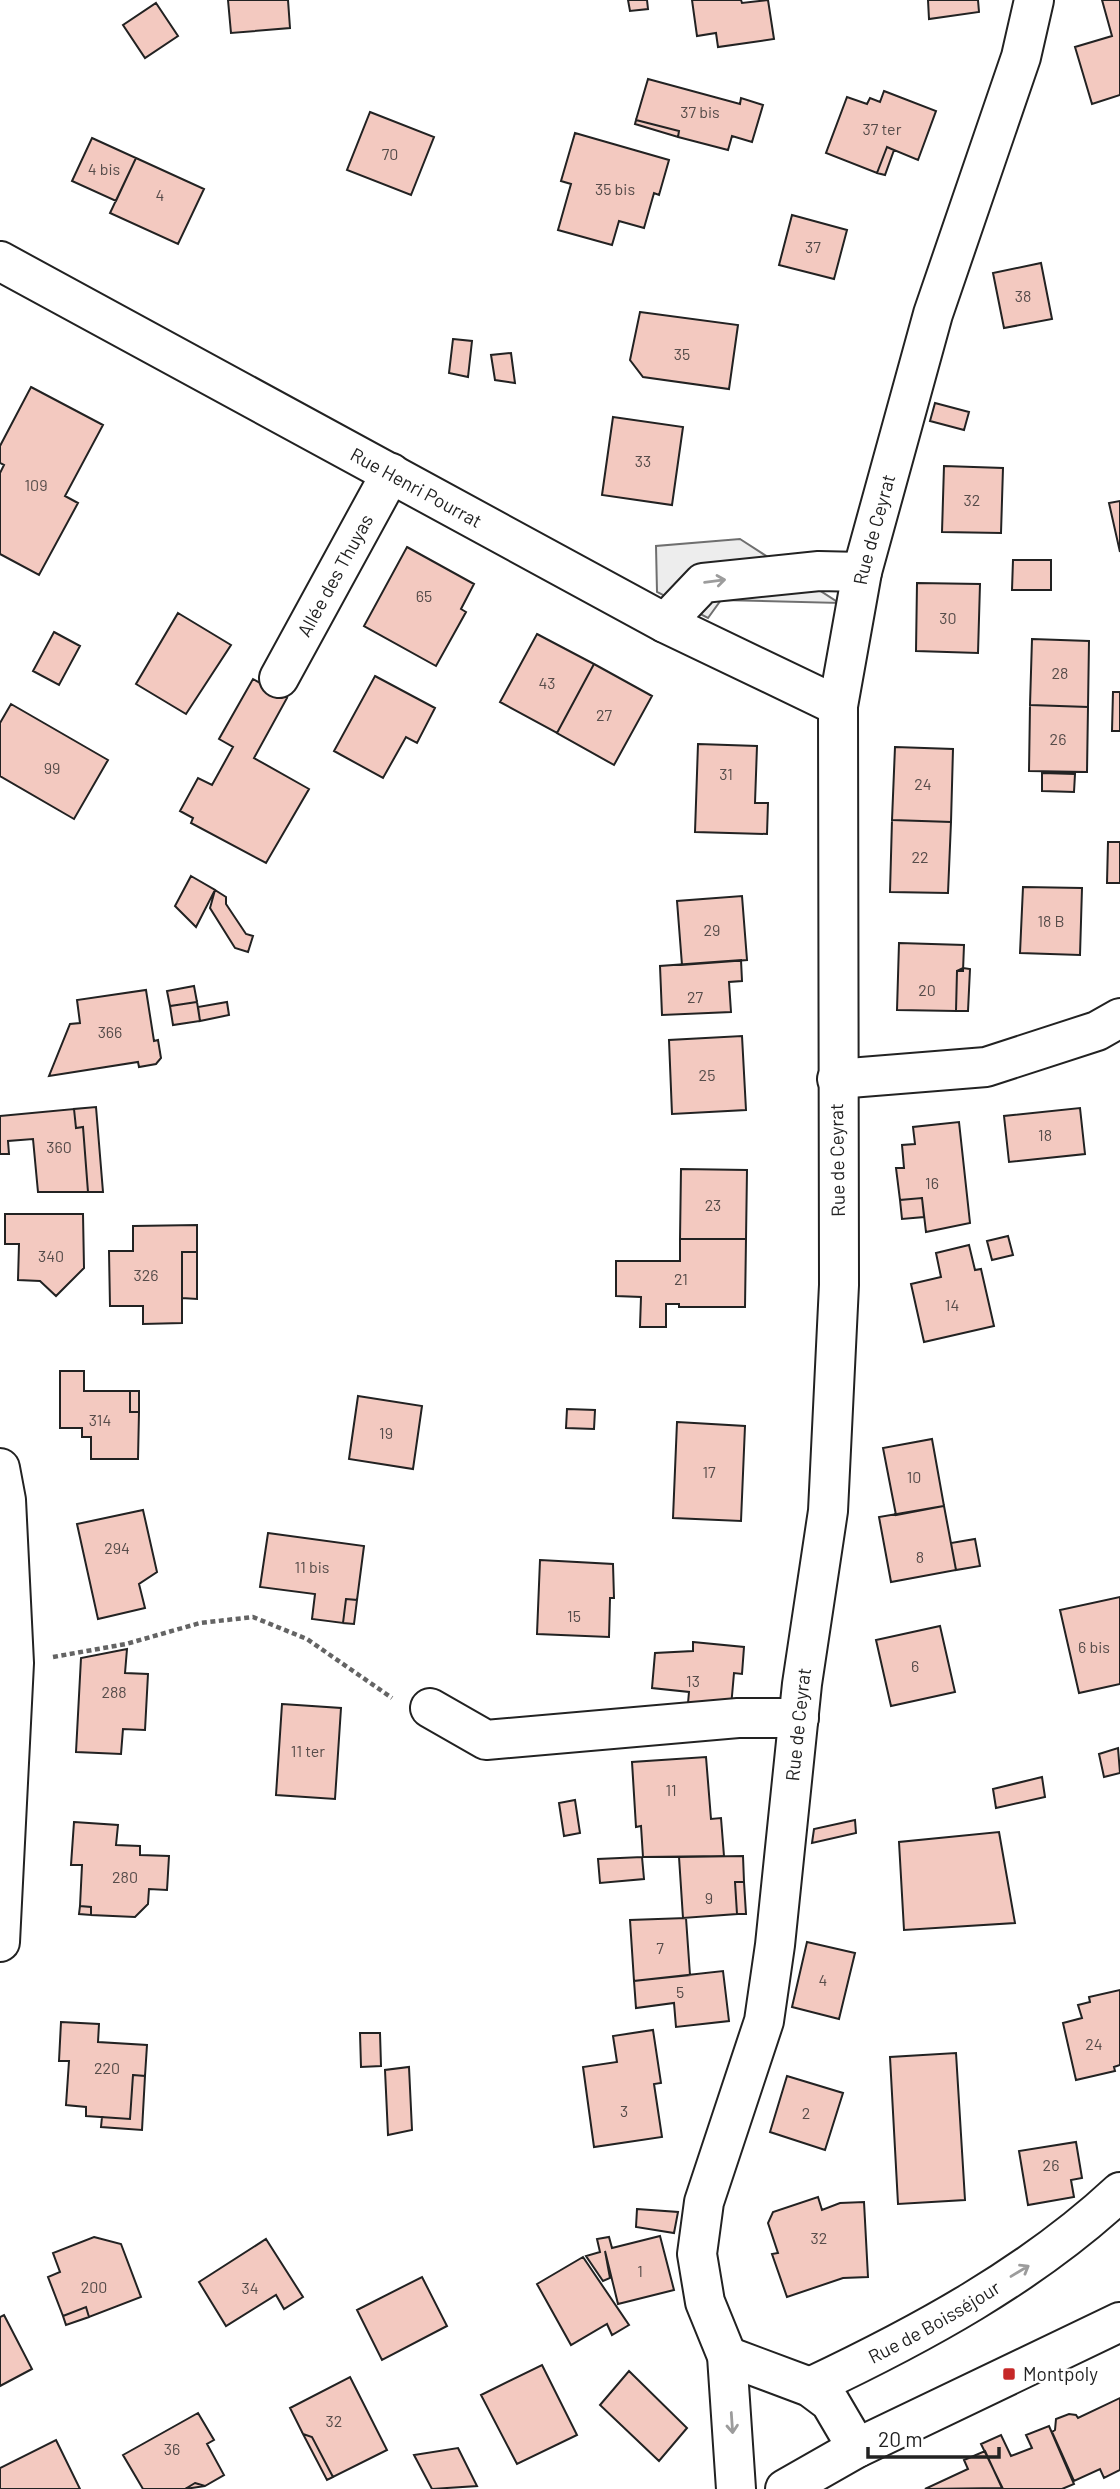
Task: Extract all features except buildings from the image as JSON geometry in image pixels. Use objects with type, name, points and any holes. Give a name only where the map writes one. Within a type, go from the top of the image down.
[{"type":"street","name":"Rue de Ceyrat","points":[[736,2489],[727,2356],[705,2302],[697,2254],[704,2202],[764,2021],[775,1945],[799,1718],[828,1511],[839,1285],[838,706],[862,572],[933,314],[1021,57],[1034,0]]},
{"type":"street","name":"Rue Henri Pourrat","points":[[0,261],[665,624],[838,706]]},
{"type":"street","name":"Allée des Thuyas","points":[[279,678],[391,473]]},
{"type":"street","points":[[665,624],[702,583],[819,571],[862,572]]},
{"type":"street","name":"Rue de Ceyrat","points":[[837,1079],[986,1067],[1097,1031],[1120,1018]]},
{"type":"street","points":[[0,1468],[6,1500],[14,1663],[0,1942]]},
{"type":"street","points":[[430,1708],[486,1740],[738,1718],[799,1718]]},
{"type":"street","name":"Rue de Boisséjour","points":[[810,2387],[869,2359],[1022,2271],[1079,2230],[1120,2192]]},
{"type":"street","points":[[785,2489],[857,2448],[1120,2322]]},
{"type":"street","points":[[727,2356],[810,2387],[830,2402],[857,2448]]},
{"type":"path","points":[[14,1663],[126,1644],[201,1623],[253,1617],[307,1639],[410,1711],[430,1708]]},
{"type":"shaded area","points":[[740,539],[839,603],[721,600],[708,618],[657,592],[656,546]]},
{"type":"place","name":"Montpoly","points":[[1009,2374]]}]
